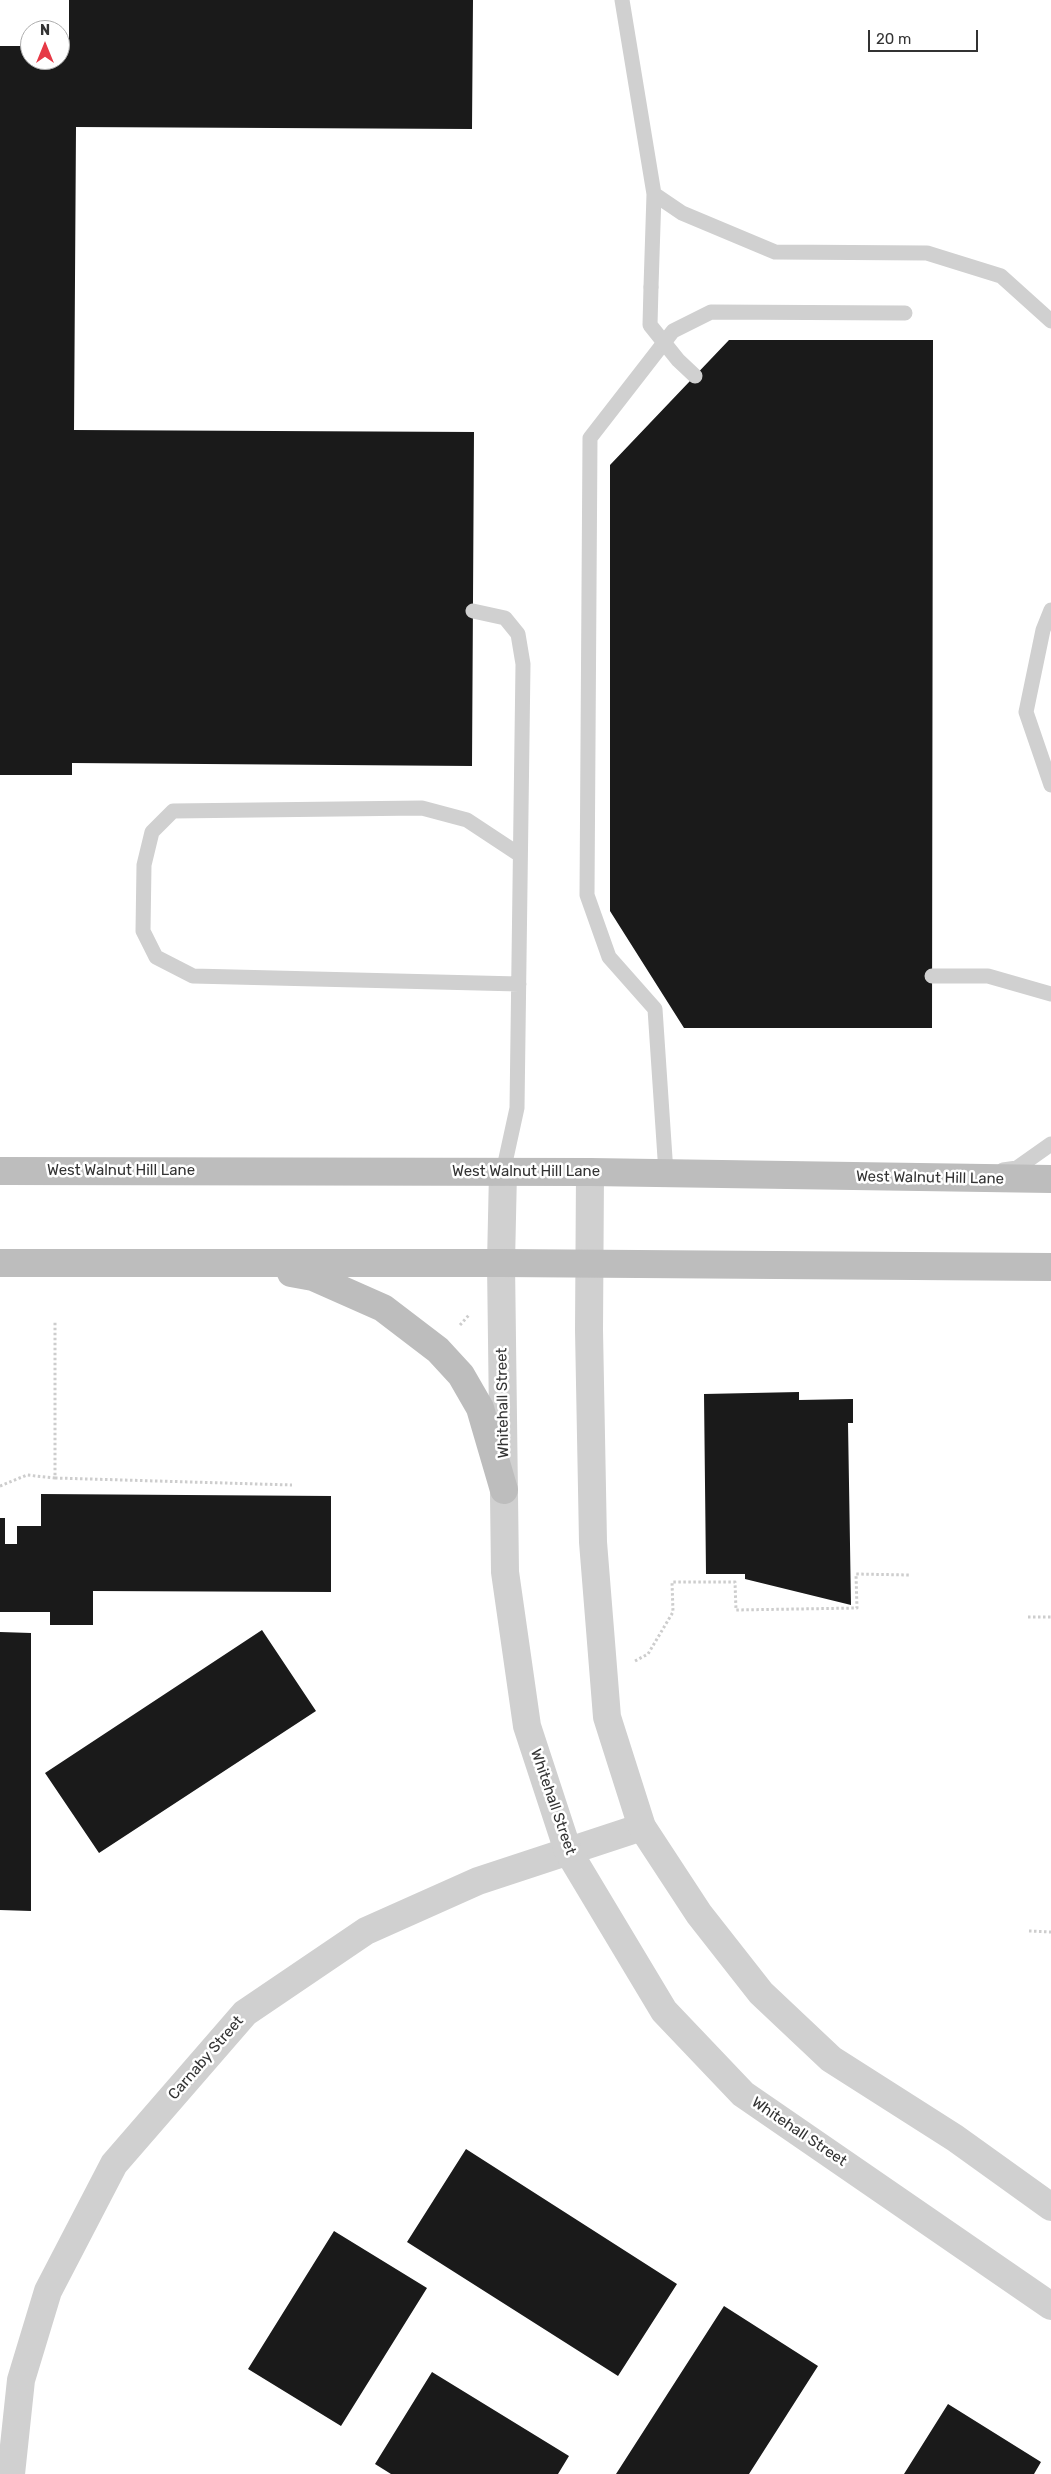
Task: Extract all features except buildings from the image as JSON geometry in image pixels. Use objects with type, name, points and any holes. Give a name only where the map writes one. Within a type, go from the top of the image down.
[{"type":"main road","name":"West Walnut Hill Lane","points":[[0,1170],[590,1172],[1051,1180]]},
{"type":"main road","points":[[0,1263],[590,1263],[1051,1267]]},
{"type":"main road","points":[[238,1263],[313,1277],[383,1308],[438,1350],[462,1375],[480,1408],[504,1490]]},
{"type":"street","name":"Whitehall Street","points":[[502,1172],[501,1263],[505,1572],[527,1726],[568,1851],[664,2011],[743,2094],[1051,2306]]},
{"type":"street","points":[[590,1172],[589,1330],[593,1542],[607,1717],[642,1827],[699,1914],[761,1993],[831,2059],[950,2135],[1051,2207]]},
{"type":"street","name":"Carnaby Street","points":[[11,2474],[21,2380],[48,2291],[114,2164],[245,2014],[366,1931],[478,1881],[642,1827]]},
{"type":"lane","points":[[622,0],[654,194],[650,325],[678,360],[695,376]]},
{"type":"lane","points":[[654,194],[682,213],[775,252],[926,254],[1002,276],[1051,321]]},
{"type":"lane","points":[[666,1173],[656,1009],[609,957],[587,895],[590,438],[674,331],[711,312],[906,313]]},
{"type":"lane","points":[[1051,610],[1043,630],[1026,712],[1051,785]]},
{"type":"lane","points":[[473,611],[504,618],[518,634],[523,664],[517,1108],[502,1172]]},
{"type":"lane","points":[[519,984],[193,976],[156,957],[143,931],[144,865],[152,832],[174,811],[422,808],[467,820],[520,854]]},
{"type":"lane","points":[[932,976],[988,976],[1051,994]]},
{"type":"lane","points":[[953,1178],[1017,1168],[1051,1144]]},
{"type":"path","points":[[458,1327],[474,1308]]},
{"type":"path","points":[[55,1320],[55,1478]]},
{"type":"path","points":[[0,1486],[27,1475],[55,1478],[292,1485]]},
{"type":"path","points":[[634,1661],[648,1654],[673,1612],[672,1582],[734,1582],[736,1610],[857,1608],[856,1574],[908,1576]]},
{"type":"path","points":[[1028,1617],[1051,1617]]},
{"type":"path","points":[[1029,1931],[1051,1932]]}]
